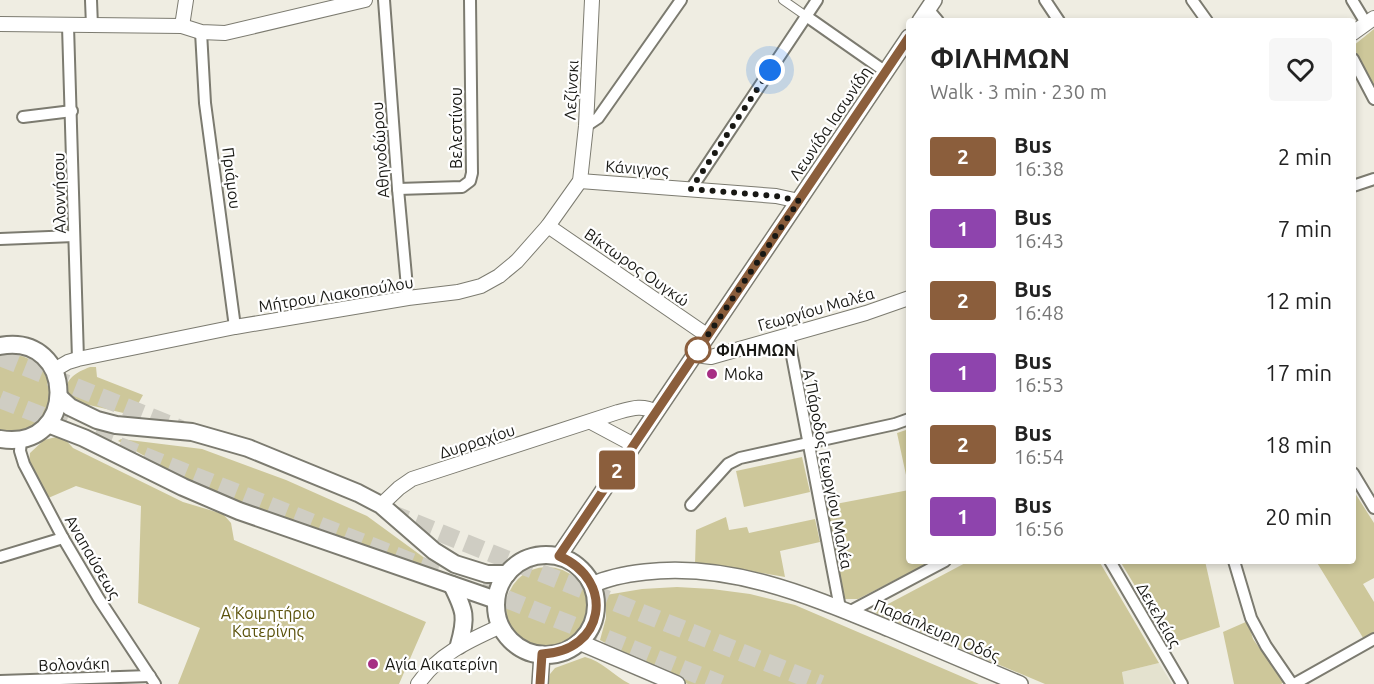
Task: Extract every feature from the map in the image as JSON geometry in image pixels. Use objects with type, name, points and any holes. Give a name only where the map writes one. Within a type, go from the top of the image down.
[{"type":"main road","name":"Λεωνίδα Ιασωνίδη","points":[[559,556],[906,41]]},
{"type":"main road","points":[[0,346],[17,345],[35,351],[54,370],[59,383],[60,397],[58,407],[48,424],[36,434],[21,440],[0,439]]},
{"type":"main road","points":[[60,397],[70,407],[97,420],[116,425],[192,432],[248,448],[358,494],[381,506],[434,551],[455,564],[487,574],[507,574]]},
{"type":"main road","points":[[48,424],[73,433],[183,487],[239,510],[496,600]]},
{"type":"main road","points":[[559,556],[573,562],[584,572],[592,585],[596,600],[595,615],[589,630],[579,642],[562,652],[542,654],[529,652],[508,637],[501,626],[496,600],[502,582],[517,564],[530,557],[559,556]]},
{"type":"main road","name":"Παράπλευρη Οδός","points":[[592,585],[608,578],[628,574],[688,570],[743,576],[844,610],[1020,684]]},
{"type":"main road","points":[[452,585],[464,613],[464,629],[459,645]]},
{"type":"main road","points":[[579,642],[677,684]]},
{"type":"main road","points":[[540,684],[542,654]]},
{"type":"street","points":[[91,0],[92,26]]},
{"type":"street","points":[[182,26],[186,0]]},
{"type":"street","points":[[0,24],[182,26],[201,32],[225,33],[365,0]]},
{"type":"street","name":"Αθηνοδώρου","points":[[384,0],[408,298]]},
{"type":"street","name":"Βελεστίνου","points":[[398,189],[462,187],[470,181],[472,173],[470,0]]},
{"type":"street","name":"Λεζίνσκι","points":[[580,181],[586,126],[592,0]]},
{"type":"street","points":[[586,126],[598,118],[681,0]]},
{"type":"street","points":[[783,0],[885,72]]},
{"type":"street","points":[[691,189],[817,0]]},
{"type":"street","points":[[1045,0],[1057,18]]},
{"type":"street","points":[[1192,0],[1205,18]]},
{"type":"street","points":[[1352,0],[1370,21],[1356,31]]},
{"type":"street","name":"Αλοννήσου","points":[[68,26],[78,359]]},
{"type":"street","name":"Πριάμου","points":[[201,32],[206,103],[235,327]]},
{"type":"street","points":[[1356,65],[1374,99]]},
{"type":"street","points":[[23,117],[72,111]]},
{"type":"street","points":[[1356,185],[1374,179]]},
{"type":"street","name":"Κάνιγγος","points":[[580,181],[776,196],[799,201]]},
{"type":"street","name":"Μήτρου Λιακοπούλου","points":[[54,370],[78,359],[235,327],[408,298],[458,292],[481,286],[499,276],[517,261],[548,226],[580,181]]},
{"type":"street","name":"Βίκτωρος Ουγκώ","points":[[548,226],[708,336]]},
{"type":"street","points":[[0,239],[74,236]]},
{"type":"street","name":"Γεωργίου Μαλέα","points":[[697,351],[703,356],[711,357],[866,313],[906,299]]},
{"type":"street","name":"Α΄ Πάροδος Γεωργίου Μαλέα","points":[[788,335],[807,444],[844,610]]},
{"type":"street","name":"Δυρραχίου","points":[[381,506],[388,496],[412,479],[639,407],[649,408],[656,412]]},
{"type":"street","points":[[691,505],[728,464],[740,458],[906,420]]},
{"type":"street","points":[[591,422],[634,445]]},
{"type":"street","name":"Αναπαύσεως","points":[[21,440],[20,451],[24,464],[63,538],[99,599],[152,680]]},
{"type":"street","points":[[1356,478],[1374,508]]},
{"type":"street","points":[[0,557],[63,538]]},
{"type":"street","points":[[844,610],[939,564]]},
{"type":"street","name":"Δεκελείας","points":[[1112,564],[1182,684]]},
{"type":"street","points":[[1235,564],[1251,618],[1266,646],[1293,684],[1374,639]]},
{"type":"street","points":[[418,684],[432,668],[459,645],[501,626]]},
{"type":"street","name":"Βολονάκη","points":[[3,682],[152,680]]},
{"type":"shaded area","points":[[1159,663],[1172,684],[1124,684],[1122,672]]},
{"type":"green space","points":[[1374,29],[1374,89],[1356,52],[1356,44]]},
{"type":"green space","points":[[7,354],[28,358],[41,369],[48,383],[49,398],[44,413],[34,425],[19,431],[0,430],[0,356]]},
{"type":"green space","points":[[90,367],[96,367],[97,377],[143,395],[132,415],[89,405],[78,407],[64,393],[73,376]]},
{"type":"green space","points":[[906,430],[906,475],[897,433]]},
{"type":"green space","name":"Α΄ Κοιμητήριο Κατερίνης","points":[[64,438],[73,448],[183,502],[223,514],[231,523],[234,540],[426,622],[399,684],[178,684],[200,628],[138,603],[141,506],[76,486],[46,499],[29,463],[30,453],[44,440]]},
{"type":"green space","points":[[121,439],[202,449],[286,480],[367,516],[430,562],[430,566],[426,567],[327,539],[183,478],[118,441]]},
{"type":"green space","points":[[802,457],[810,492],[744,507],[736,471]]},
{"type":"green space","points":[[906,491],[906,564],[926,564],[858,599],[842,599],[825,506]]},
{"type":"green space","points":[[1356,495],[1374,523],[1374,578],[1363,584],[1374,602],[1374,636],[1365,641],[1318,564],[1356,564]]},
{"type":"green space","points":[[726,517],[729,530],[747,527],[749,533],[815,519],[820,542],[780,551],[785,577],[695,565],[696,530]]},
{"type":"green space","points":[[963,564],[1101,564],[1159,663],[1122,672],[1124,684],[1045,684],[873,612]]},
{"type":"green space","points":[[1122,564],[1206,564],[1220,627],[1170,644]]},
{"type":"green space","points":[[539,567],[555,567],[570,574],[581,585],[588,600],[585,624],[576,637],[555,649],[539,649],[524,642],[513,631],[506,616],[506,600],[513,585],[524,574]]},
{"type":"green space","points":[[677,587],[750,594],[795,605],[979,684],[688,684],[649,668],[600,640],[606,618],[606,595],[642,589]]},
{"type":"green space","points":[[1248,621],[1253,639],[1284,682],[1281,684],[1234,684],[1223,632]]},
{"type":"green space","points":[[585,657],[597,662],[630,684],[548,684],[550,674],[555,668]]},
{"type":"tunnel","points":[[0,357],[181,429]]},
{"type":"tunnel","points":[[0,399],[65,425]]},
{"type":"tunnel","points":[[94,436],[442,574]]},
{"type":"tunnel","points":[[390,513],[821,684]]},
{"type":"tunnel","points":[[481,589],[721,684]]},
{"type":"bus line","name":"2","points":[[540,684],[542,654],[555,654],[579,642],[589,630],[595,615],[596,600],[592,585],[584,572],[573,562],[559,556],[906,41]]},
{"type":"place","name":"ΦΙΛΗΜΩΝ","points":[[698,350]]},
{"type":"place","name":"Moka","points":[[712,374]]},
{"type":"place","name":"Αγία Αικατερίνη","points":[[373,664]]},
{"type":"route","points":[[698,350],[799,201],[776,196],[691,189],[770,70]]}]
